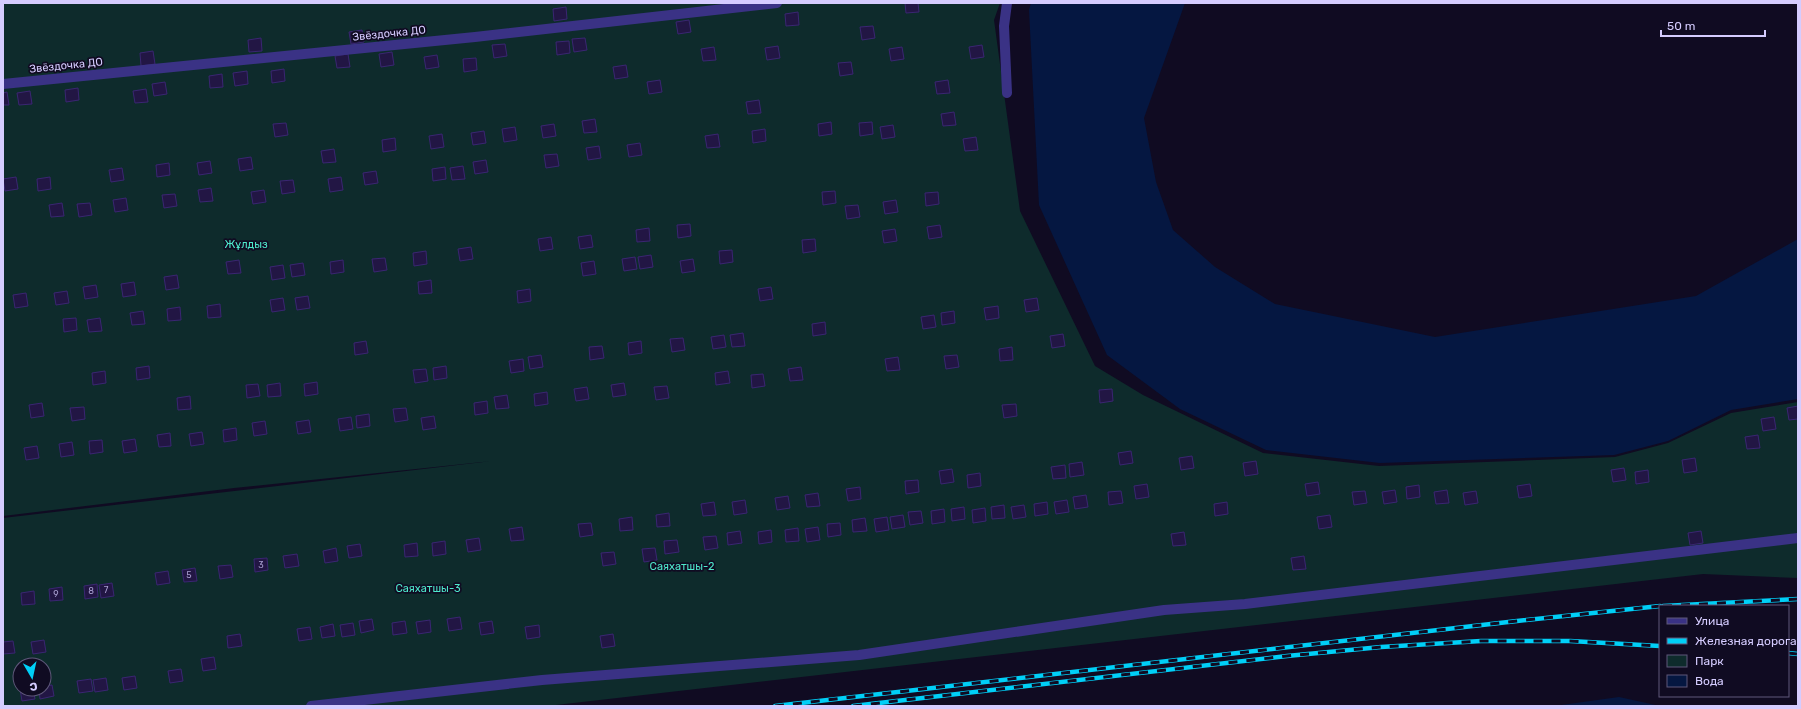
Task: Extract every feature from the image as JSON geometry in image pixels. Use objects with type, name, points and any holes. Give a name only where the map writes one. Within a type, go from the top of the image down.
[{"type":"street","name":"Звёздочка ДО","points":[[3,84],[475,37],[777,3]]},
{"type":"street","points":[[1007,3],[1004,26],[1007,93]]},
{"type":"street","points":[[311,706],[542,680],[859,655],[1164,610],[1245,604],[1798,538]]},
{"type":"green space","points":[[3,3],[1000,3],[994,20],[1020,211],[1095,366],[1143,395],[1263,453],[1379,466],[1615,457],[1668,443],[1731,413],[1798,402],[1798,578],[1703,574],[547,706],[3,706],[3,518],[492,461],[234,488],[3,516]]},
{"type":"water","points":[[1031,3],[1185,3],[1144,118],[1156,182],[1173,230],[1215,267],[1275,304],[1435,337],[1696,296],[1798,239],[1798,399],[1731,410],[1668,441],[1614,455],[1380,463],[1266,450],[1180,409],[1107,355],[1039,205],[1029,10]]},
{"type":"water","points":[[1619,697],[1660,706],[1554,706]]},
{"type":"building","points":[[905,3],[918,3],[919,12],[906,13]]},
{"type":"building","points":[[566,7],[567,19],[554,21],[553,9]]},
{"type":"building","points":[[798,12],[799,25],[786,26],[785,14]]},
{"type":"building","points":[[689,20],[691,32],[678,34],[676,22]]},
{"type":"building","points":[[873,26],[875,38],[862,40],[860,27]]},
{"type":"building","points":[[362,30],[364,42],[351,44],[349,32]]},
{"type":"building","points":[[261,38],[262,51],[249,52],[248,40]]},
{"type":"building","points":[[585,38],[587,50],[574,52],[572,39]]},
{"type":"building","points":[[569,41],[570,53],[557,55],[556,42]]},
{"type":"building","points":[[505,44],[507,56],[494,58],[492,45]]},
{"type":"building","points":[[982,45],[984,57],[971,59],[969,47]]},
{"type":"building","points":[[778,46],[780,58],[767,60],[765,48]]},
{"type":"building","points":[[714,47],[716,60],[703,61],[701,49]]},
{"type":"building","points":[[902,47],[904,59],[891,61],[889,49]]},
{"type":"building","points":[[153,51],[155,64],[141,66],[140,53]]},
{"type":"building","points":[[392,52],[394,65],[381,67],[379,54]]},
{"type":"building","points":[[348,54],[350,67],[337,68],[335,56]]},
{"type":"building","points":[[437,55],[439,67],[426,69],[424,57]]},
{"type":"building","points":[[476,58],[477,70],[464,72],[463,59]]},
{"type":"building","points":[[851,62],[853,74],[840,76],[838,63]]},
{"type":"building","points":[[626,65],[628,77],[615,79],[613,67]]},
{"type":"building","points":[[284,69],[285,81],[272,83],[271,71]]},
{"type":"building","points":[[247,71],[248,84],[235,86],[233,73]]},
{"type":"building","points":[[222,74],[223,87],[210,88],[209,76]]},
{"type":"building","points":[[660,80],[662,92],[649,94],[647,82]]},
{"type":"building","points":[[948,80],[950,93],[937,94],[935,82]]},
{"type":"building","points":[[165,82],[167,94],[154,96],[152,84]]},
{"type":"building","points":[[78,88],[79,100],[66,102],[65,90]]},
{"type":"building","points":[[146,89],[148,102],[135,103],[133,91]]},
{"type":"building","points":[[30,91],[32,104],[19,105],[17,93]]},
{"type":"building","points":[[7,92],[9,105],[3,105],[3,93]]},
{"type":"building","points":[[759,100],[761,113],[748,114],[746,102]]},
{"type":"building","points":[[954,112],[956,125],[943,126],[941,114]]},
{"type":"building","points":[[595,119],[597,132],[584,133],[582,121]]},
{"type":"building","points":[[831,122],[832,134],[819,136],[818,124]]},
{"type":"building","points":[[872,122],[873,134],[860,136],[859,123]]},
{"type":"building","points":[[286,123],[288,135],[275,137],[273,124]]},
{"type":"building","points":[[554,124],[556,136],[543,138],[541,126]]},
{"type":"building","points":[[893,125],[895,137],[882,139],[880,127]]},
{"type":"building","points":[[515,127],[517,140],[504,142],[502,129]]},
{"type":"building","points":[[765,129],[766,141],[753,143],[752,131]]},
{"type":"building","points":[[484,131],[486,143],[473,145],[471,133]]},
{"type":"building","points":[[442,134],[444,147],[431,149],[429,136]]},
{"type":"building","points":[[718,134],[720,147],[707,148],[705,136]]},
{"type":"building","points":[[976,137],[978,150],[965,151],[963,139]]},
{"type":"building","points":[[395,138],[396,150],[383,152],[382,140]]},
{"type":"building","points":[[640,143],[642,155],[629,157],[627,145]]},
{"type":"building","points":[[599,146],[601,158],[588,160],[586,148]]},
{"type":"building","points":[[334,149],[336,162],[323,163],[321,151]]},
{"type":"building","points":[[557,154],[559,166],[546,168],[544,155]]},
{"type":"building","points":[[251,157],[253,169],[240,171],[238,159]]},
{"type":"building","points":[[486,160],[488,172],[475,174],[473,162]]},
{"type":"building","points":[[210,161],[212,173],[199,175],[197,163]]},
{"type":"building","points":[[169,163],[170,175],[157,177],[156,165]]},
{"type":"building","points":[[463,166],[465,179],[452,180],[450,168]]},
{"type":"building","points":[[445,167],[446,179],[433,181],[432,169]]},
{"type":"building","points":[[122,168],[124,180],[111,182],[109,170]]},
{"type":"building","points":[[376,171],[378,183],[365,185],[363,173]]},
{"type":"building","points":[[16,177],[18,189],[5,191],[3,179]]},
{"type":"building","points":[[50,177],[51,189],[38,191],[37,179]]},
{"type":"building","points":[[341,177],[343,190],[330,192],[328,179]]},
{"type":"building","points":[[293,180],[295,192],[282,194],[280,181]]},
{"type":"building","points":[[211,188],[213,201],[200,202],[198,190]]},
{"type":"building","points":[[264,190],[266,202],[253,204],[251,192]]},
{"type":"building","points":[[835,191],[836,203],[823,205],[822,192]]},
{"type":"building","points":[[938,192],[939,204],[926,206],[925,193]]},
{"type":"building","points":[[175,194],[177,206],[164,208],[162,195]]},
{"type":"building","points":[[126,198],[128,210],[115,212],[113,200]]},
{"type":"building","points":[[896,200],[898,212],[885,214],[883,202]]},
{"type":"building","points":[[62,203],[64,216],[51,217],[49,205]]},
{"type":"building","points":[[90,203],[92,215],[79,217],[77,204]]},
{"type":"building","points":[[858,205],[860,217],[847,219],[845,206]]},
{"type":"building","points":[[690,224],[691,236],[678,238],[677,225]]},
{"type":"building","points":[[940,225],[942,237],[929,239],[927,227]]},
{"type":"building","points":[[649,228],[650,241],[637,242],[636,230]]},
{"type":"building","points":[[895,229],[897,241],[884,243],[882,231]]},
{"type":"building","points":[[591,235],[593,247],[580,249],[578,237]]},
{"type":"building","points":[[551,237],[553,249],[540,251],[538,239]]},
{"type":"building","points":[[815,239],[816,251],[803,253],[802,240]]},
{"type":"building","points":[[471,247],[473,259],[460,261],[458,249]]},
{"type":"building","points":[[732,250],[733,262],[720,264],[719,251]]},
{"type":"building","points":[[426,251],[427,264],[414,266],[413,253]]},
{"type":"building","points":[[651,255],[653,267],[640,269],[638,257]]},
{"type":"building","points":[[635,257],[637,269],[624,271],[622,259]]},
{"type":"building","points":[[385,258],[387,270],[374,272],[372,259]]},
{"type":"building","points":[[693,259],[695,271],[682,273],[680,261]]},
{"type":"building","points":[[239,260],[241,273],[228,274],[226,262]]},
{"type":"building","points":[[343,260],[344,272],[331,274],[330,262]]},
{"type":"building","points":[[594,261],[596,274],[583,276],[581,263]]},
{"type":"building","points":[[303,263],[305,275],[292,277],[290,265]]},
{"type":"building","points":[[283,265],[285,278],[272,280],[270,267]]},
{"type":"building","points":[[177,275],[179,288],[166,290],[164,277]]},
{"type":"building","points":[[431,280],[432,293],[419,294],[418,282]]},
{"type":"building","points":[[134,282],[136,295],[123,297],[121,284]]},
{"type":"building","points":[[96,285],[98,297],[85,299],[83,287]]},
{"type":"building","points":[[771,287],[773,299],[760,301],[758,289]]},
{"type":"building","points":[[530,289],[531,301],[518,303],[517,291]]},
{"type":"building","points":[[67,291],[69,303],[56,305],[54,293]]},
{"type":"building","points":[[26,293],[28,306],[15,308],[13,295]]},
{"type":"building","points":[[308,296],[310,308],[297,310],[295,298]]},
{"type":"building","points":[[283,298],[285,310],[272,312],[270,300]]},
{"type":"building","points":[[1037,298],[1039,310],[1026,312],[1024,300]]},
{"type":"building","points":[[220,304],[221,317],[208,318],[207,306]]},
{"type":"building","points":[[998,306],[999,318],[986,320],[984,308]]},
{"type":"building","points":[[180,307],[181,320],[168,321],[167,309]]},
{"type":"building","points":[[143,311],[145,324],[132,325],[130,313]]},
{"type":"building","points":[[954,311],[955,323],[942,325],[941,313]]},
{"type":"building","points":[[934,315],[936,327],[923,329],[921,317]]},
{"type":"building","points":[[76,318],[77,330],[64,332],[63,319]]},
{"type":"building","points":[[100,318],[102,331],[89,332],[87,320]]},
{"type":"building","points":[[825,322],[826,334],[813,336],[812,324]]},
{"type":"building","points":[[743,333],[745,346],[732,347],[730,335]]},
{"type":"building","points":[[1063,334],[1065,346],[1052,348],[1050,336]]},
{"type":"building","points":[[724,335],[726,347],[713,349],[711,337]]},
{"type":"building","points":[[683,338],[685,350],[672,352],[670,339]]},
{"type":"building","points":[[366,341],[368,353],[355,355],[354,343]]},
{"type":"building","points":[[641,341],[642,353],[629,355],[628,343]]},
{"type":"building","points":[[602,346],[604,358],[590,360],[589,347]]},
{"type":"building","points":[[1012,347],[1013,360],[1000,361],[999,349]]},
{"type":"building","points":[[541,355],[543,367],[530,369],[528,357]]},
{"type":"building","points":[[957,355],[959,367],[946,369],[944,356]]},
{"type":"building","points":[[898,357],[900,370],[887,371],[885,359]]},
{"type":"building","points":[[523,359],[524,371],[511,373],[509,361]]},
{"type":"building","points":[[149,366],[150,378],[137,380],[136,368]]},
{"type":"building","points":[[446,366],[447,378],[434,380],[433,368]]},
{"type":"building","points":[[801,367],[803,380],[790,381],[788,369]]},
{"type":"building","points":[[426,369],[428,381],[415,383],[413,370]]},
{"type":"building","points":[[105,371],[106,383],[93,385],[92,373]]},
{"type":"building","points":[[728,371],[730,383],[716,385],[715,373]]},
{"type":"building","points":[[763,374],[765,386],[752,388],[751,375]]},
{"type":"building","points":[[317,382],[318,394],[305,396],[304,384]]},
{"type":"building","points":[[280,383],[281,396],[268,397],[267,385]]},
{"type":"building","points":[[624,383],[626,395],[613,397],[611,385]]},
{"type":"building","points":[[258,384],[260,396],[247,398],[246,385]]},
{"type":"building","points":[[667,386],[669,398],[656,400],[654,387]]},
{"type":"building","points":[[587,387],[589,399],[576,401],[574,389]]},
{"type":"building","points":[[1112,389],[1113,401],[1100,403],[1099,390]]},
{"type":"building","points":[[547,392],[548,404],[535,406],[534,394]]},
{"type":"building","points":[[507,395],[509,408],[496,409],[494,397]]},
{"type":"building","points":[[190,396],[191,409],[178,410],[177,398]]},
{"type":"building","points":[[487,401],[488,413],[475,415],[474,403]]},
{"type":"building","points":[[42,403],[44,416],[31,418],[29,405]]},
{"type":"building","points":[[1016,404],[1017,416],[1004,418],[1002,405]]},
{"type":"building","points":[[1798,406],[1798,419],[1789,420],[1787,408]]},
{"type":"building","points":[[84,407],[85,419],[72,421],[70,408]]},
{"type":"building","points":[[406,408],[408,420],[395,422],[393,409]]},
{"type":"building","points":[[369,414],[370,426],[357,428],[356,416]]},
{"type":"building","points":[[434,416],[436,428],[423,430],[421,418]]},
{"type":"building","points":[[351,417],[353,429],[340,431],[338,419]]},
{"type":"building","points":[[1774,417],[1776,429],[1763,431],[1761,419]]},
{"type":"building","points":[[309,420],[311,432],[298,434],[296,422]]},
{"type":"building","points":[[265,421],[267,434],[254,436],[252,423]]},
{"type":"building","points":[[236,428],[237,440],[224,442],[223,430]]},
{"type":"building","points":[[202,432],[204,444],[191,446],[189,434]]},
{"type":"building","points":[[170,433],[171,446],[159,447],[157,435]]},
{"type":"building","points":[[1758,435],[1760,448],[1747,449],[1745,437]]},
{"type":"building","points":[[135,439],[137,451],[124,453],[122,441]]},
{"type":"building","points":[[102,440],[103,452],[90,454],[89,441]]},
{"type":"building","points":[[72,442],[74,455],[61,457],[59,444]]},
{"type":"building","points":[[37,446],[39,458],[26,460],[24,448]]},
{"type":"building","points":[[1131,451],[1133,463],[1120,465],[1118,453]]},
{"type":"building","points":[[1192,456],[1194,468],[1181,470],[1179,458]]},
{"type":"building","points":[[1695,458],[1697,471],[1684,473],[1682,460]]},
{"type":"building","points":[[1256,461],[1258,474],[1245,476],[1243,463]]},
{"type":"building","points":[[1082,462],[1084,475],[1070,477],[1069,464]]},
{"type":"building","points":[[1065,465],[1066,478],[1053,479],[1051,467]]},
{"type":"building","points":[[1624,468],[1626,480],[1613,482],[1611,470]]},
{"type":"building","points":[[952,469],[954,482],[941,484],[939,471]]},
{"type":"building","points":[[1648,470],[1649,482],[1636,484],[1635,472]]},
{"type":"building","points":[[980,473],[981,486],[968,488],[967,475]]},
{"type":"building","points":[[918,480],[919,492],[906,494],[905,481]]},
{"type":"building","points":[[1318,482],[1320,494],[1307,496],[1305,484]]},
{"type":"building","points":[[1147,484],[1149,497],[1136,499],[1134,486]]},
{"type":"building","points":[[1530,484],[1532,496],[1519,498],[1517,486]]},
{"type":"building","points":[[1419,485],[1420,497],[1407,499],[1406,487]]},
{"type":"building","points":[[860,487],[861,499],[848,501],[846,489]]},
{"type":"building","points":[[1395,490],[1397,502],[1384,504],[1382,492]]},
{"type":"building","points":[[1447,490],[1449,503],[1436,504],[1434,492]]},
{"type":"building","points":[[1121,491],[1123,503],[1109,505],[1108,492]]},
{"type":"building","points":[[1365,491],[1367,503],[1354,505],[1352,492]]},
{"type":"building","points":[[1476,491],[1478,503],[1465,505],[1463,493]]},
{"type":"building","points":[[818,493],[820,506],[807,507],[805,495]]},
{"type":"building","points":[[1086,495],[1088,507],[1075,509],[1073,497]]},
{"type":"building","points":[[788,496],[790,508],[777,510],[775,498]]},
{"type":"building","points":[[745,500],[747,513],[734,515],[732,502]]},
{"type":"building","points":[[1067,500],[1069,512],[1056,514],[1054,502]]},
{"type":"building","points":[[714,502],[716,515],[703,516],[701,504]]},
{"type":"building","points":[[1047,502],[1048,514],[1035,516],[1034,504]]},
{"type":"building","points":[[1227,502],[1228,514],[1215,516],[1214,504]]},
{"type":"building","points":[[1004,505],[1005,518],[992,519],[991,507]]},
{"type":"building","points":[[1024,505],[1026,517],[1013,519],[1011,507]]},
{"type":"building","points":[[964,507],[965,519],[952,521],[951,509]]},
{"type":"building","points":[[985,508],[986,521],[973,523],[972,510]]},
{"type":"building","points":[[944,509],[945,522],[932,524],[931,511]]},
{"type":"building","points":[[921,511],[923,523],[910,525],[908,512]]},
{"type":"building","points":[[669,513],[670,526],[657,527],[656,515]]},
{"type":"building","points":[[903,515],[905,527],[892,529],[890,517]]},
{"type":"building","points":[[1330,515],[1332,527],[1319,529],[1317,517]]},
{"type":"building","points":[[632,517],[633,530],[620,531],[619,519]]},
{"type":"building","points":[[887,517],[889,530],[876,532],[874,519]]},
{"type":"building","points":[[865,518],[867,531],[853,532],[852,520]]},
{"type":"building","points":[[591,523],[593,535],[580,537],[578,524]]},
{"type":"building","points":[[840,523],[841,535],[828,537],[827,524]]},
{"type":"building","points":[[522,527],[524,540],[511,541],[509,529]]},
{"type":"building","points":[[818,527],[820,540],[807,542],[805,529]]},
{"type":"building","points":[[798,528],[799,541],[786,542],[785,530]]},
{"type":"building","points":[[771,530],[772,542],[759,544],[758,532]]},
{"type":"building","points":[[740,531],[742,543],[728,545],[727,533]]},
{"type":"building","points":[[1701,531],[1703,543],[1690,545],[1688,533]]},
{"type":"building","points":[[1184,532],[1186,545],[1173,546],[1171,534]]},
{"type":"building","points":[[716,536],[718,548],[705,550],[703,537]]},
{"type":"building","points":[[479,538],[481,550],[468,552],[466,540]]},
{"type":"building","points":[[677,540],[679,552],[665,554],[664,541]]},
{"type":"building","points":[[445,541],[446,554],[433,556],[432,543]]},
{"type":"building","points":[[417,543],[418,556],[405,557],[404,545]]},
{"type":"building","points":[[360,544],[362,556],[349,558],[347,546]]},
{"type":"building","points":[[336,548],[338,561],[325,563],[323,551]]},
{"type":"building","points":[[655,548],[657,560],[644,562],[642,549]]},
{"type":"building","points":[[614,552],[616,564],[603,566],[601,553]]},
{"type":"building","points":[[297,554],[299,566],[285,568],[283,556]]},
{"type":"building","points":[[1304,556],[1306,569],[1293,570],[1291,558]]},
{"type":"building","points":[[267,558],[268,570],[255,572],[254,559]]},
{"type":"building","points":[[231,565],[233,577],[220,579],[218,566]]},
{"type":"building","points":[[195,568],[197,581],[184,582],[182,570]]},
{"type":"building","points":[[168,571],[170,583],[157,585],[155,573]]},
{"type":"building","points":[[112,583],[114,596],[101,598],[99,585]]},
{"type":"building","points":[[97,584],[98,597],[85,599],[84,586]]},
{"type":"building","points":[[62,587],[63,600],[50,601],[49,589]]},
{"type":"building","points":[[34,591],[35,604],[22,605],[21,593]]},
{"type":"building","points":[[460,617],[462,629],[449,631],[447,619]]},
{"type":"building","points":[[372,619],[374,630],[361,633],[359,621]]},
{"type":"building","points":[[430,620],[431,632],[418,634],[416,622]]},
{"type":"building","points":[[405,621],[407,633],[393,635],[392,623]]},
{"type":"building","points":[[492,621],[494,633],[481,635],[479,623]]},
{"type":"building","points":[[353,623],[355,635],[342,637],[340,625]]},
{"type":"building","points":[[333,624],[335,636],[322,638],[320,627]]},
{"type":"building","points":[[539,625],[540,637],[527,639],[525,627]]},
{"type":"building","points":[[310,627],[312,639],[299,641],[297,629]]},
{"type":"building","points":[[240,634],[242,646],[228,648],[227,636]]},
{"type":"building","points":[[613,634],[615,646],[602,648],[600,636]]},
{"type":"building","points":[[44,640],[46,652],[33,654],[31,642]]},
{"type":"building","points":[[13,641],[15,653],[3,654],[3,642]]},
{"type":"building","points":[[214,657],[216,669],[203,671],[201,659]]},
{"type":"building","points":[[181,669],[183,681],[170,683],[168,671]]},
{"type":"building","points":[[135,676],[137,688],[124,690],[122,678]]},
{"type":"building","points":[[106,678],[108,690],[95,692],[93,680]]},
{"type":"building","points":[[91,679],[93,691],[79,693],[77,681]]},
{"type":"building","points":[[52,685],[54,696],[52,696]]},
{"type":"building","points":[[21,697],[35,697],[35,699],[22,701]]},
{"type":"railway","points":[[1682,605],[1798,599]]},
{"type":"railway","points":[[775,706],[1659,606]]},
{"type":"railway","points":[[853,706],[1287,656],[1381,647],[1481,641],[1570,641],[1659,646]]},
{"type":"railway","points":[[1789,653],[1798,654]]},
{"type":"park label","name":"Жұлдыз","points":[[246,244]]},
{"type":"park label","name":"Саяхатшы-2","points":[[682,566]]},
{"type":"park label","name":"Саяхатшы-3","points":[[428,588]]}]
